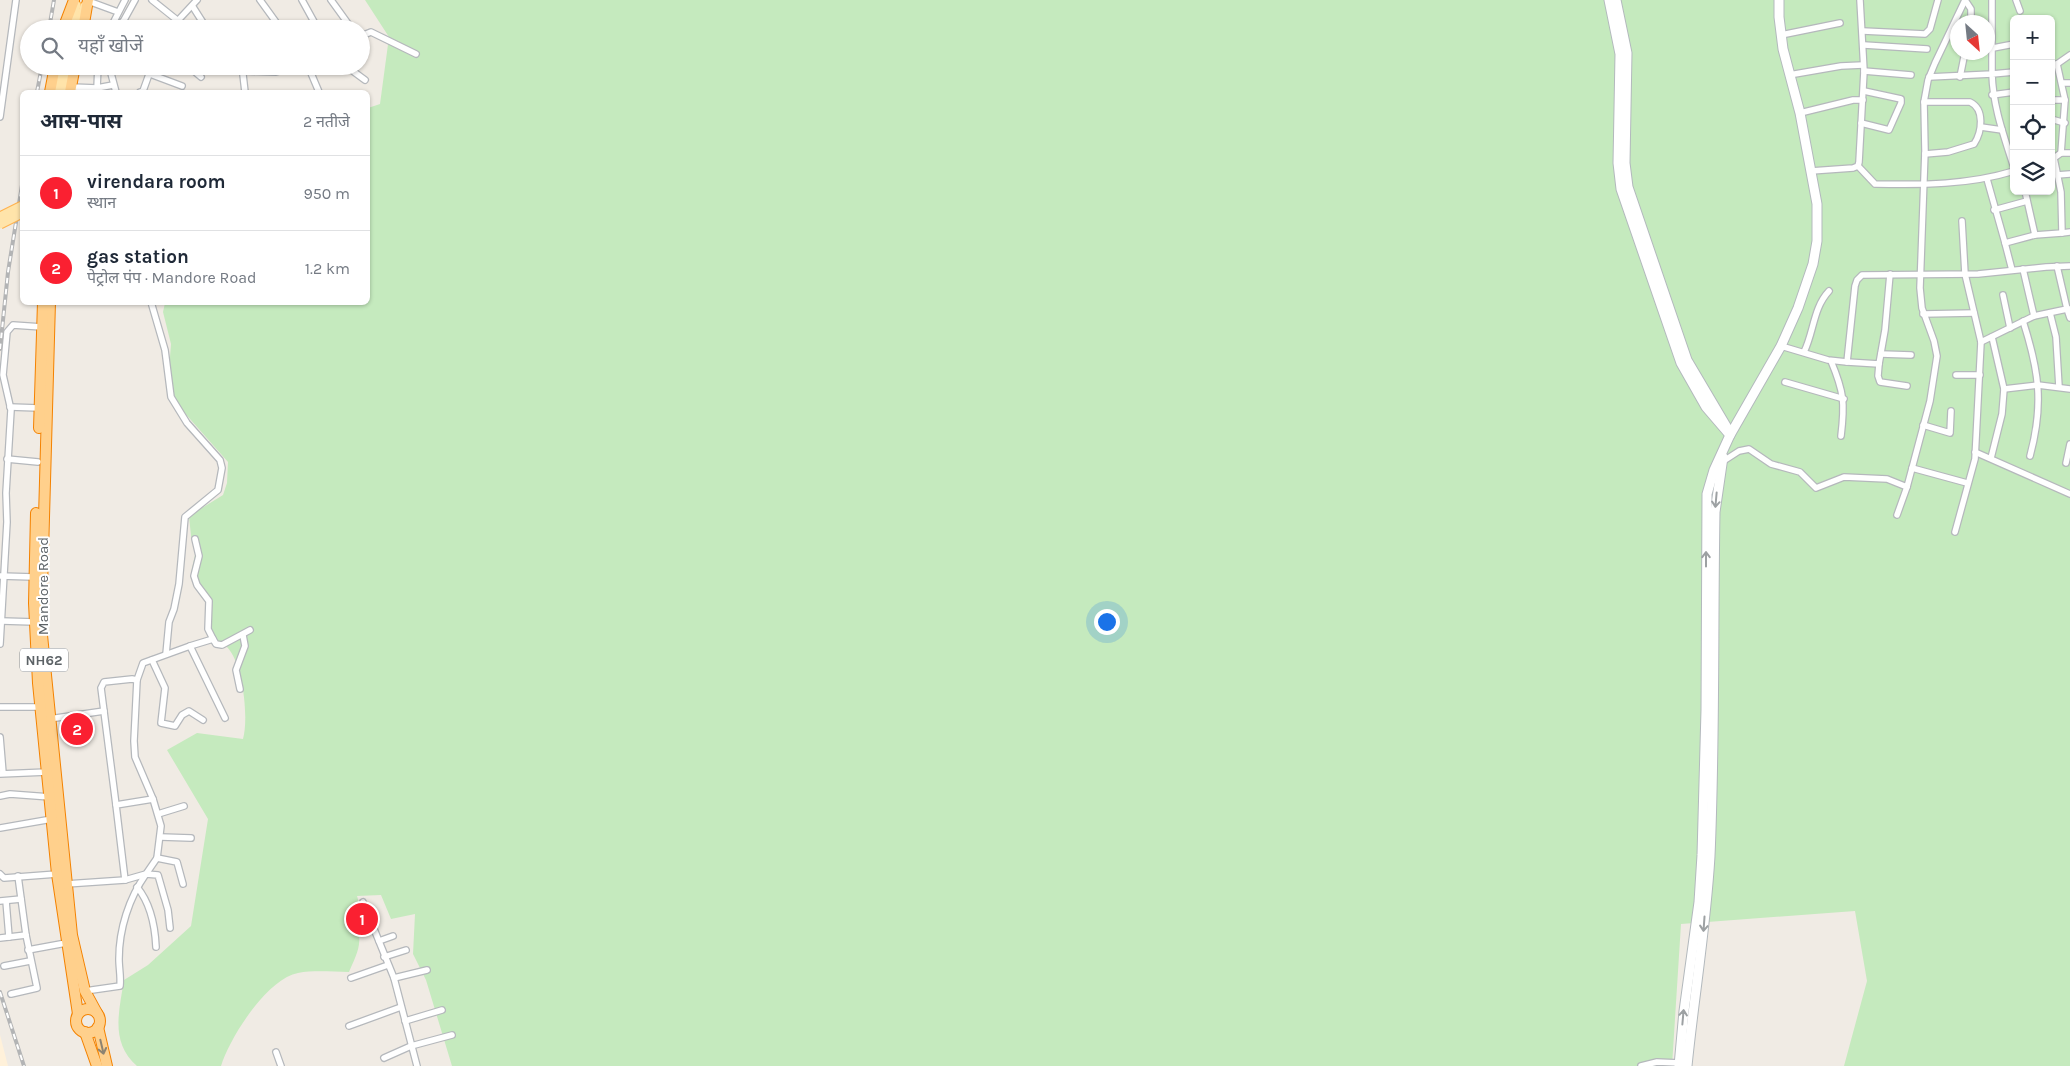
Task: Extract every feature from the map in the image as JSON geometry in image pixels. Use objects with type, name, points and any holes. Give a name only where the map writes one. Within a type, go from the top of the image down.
[{"type":"highway","points":[[69,20],[81,3]]},
{"type":"highway","points":[[81,3],[82,20]]},
{"type":"highway","points":[[50,90],[53,75]]},
{"type":"highway","points":[[68,90],[72,75]]},
{"type":"highway","name":"Mandore Road","points":[[43,305],[34,622],[41,707],[46,719],[72,935],[85,991],[97,1013]]},
{"type":"highway","name":"Mandore Road","points":[[50,305],[41,604],[47,772],[57,874],[78,1014]]},
{"type":"highway","points":[[78,1014],[87,1009],[97,1013]]},
{"type":"highway","name":"NH62","points":[[97,1013],[100,1020],[98,1027],[107,1066]]},
{"type":"highway","name":"NH62","points":[[78,1014],[76,1025],[85,1032],[97,1066]]},
{"type":"highway","points":[[85,1032],[92,1032],[98,1027]]},
{"type":"main road","points":[[1609,0],[1620,54],[1618,163],[1621,189],[1681,362],[1706,407],[1730,435]]},
{"type":"main road","points":[[1616,0],[1627,53],[1625,163],[1628,187],[1687,360],[1704,392],[1724,420],[1730,435]]},
{"type":"main road","points":[[1682,1065],[1699,902],[1703,835],[1707,676],[1706,501],[1709,482],[1730,435],[1781,346],[1798,308],[1813,264],[1818,220],[1800,113],[1789,75],[1781,35],[1779,0]]},
{"type":"main road","points":[[74,20],[81,3]]},
{"type":"main road","points":[[78,20],[81,3]]},
{"type":"main road","points":[[57,90],[60,75]]},
{"type":"main road","points":[[68,90],[69,75]]},
{"type":"main road","points":[[0,217],[20,207]]},
{"type":"main road","points":[[0,224],[20,215]]},
{"type":"main road","points":[[1682,1065],[1703,940],[1710,857],[1716,512],[1723,452]]},
{"type":"street","points":[[0,115],[3,66],[16,0]]},
{"type":"street","points":[[114,20],[125,0]]},
{"type":"street","points":[[123,20],[135,0]]},
{"type":"street","points":[[152,0],[177,20],[194,2],[203,20]]},
{"type":"street","points":[[260,0],[274,20]]},
{"type":"street","points":[[302,0],[313,20]]},
{"type":"street","points":[[331,0],[345,20]]},
{"type":"street","points":[[1860,0],[1864,45],[1864,91],[1858,166],[1875,184],[1925,185],[1987,179],[2010,170]]},
{"type":"street","points":[[1862,31],[1925,34],[1930,29],[1938,0]]},
{"type":"street","points":[[1965,0],[1972,15]]},
{"type":"street","points":[[1897,515],[1907,487],[1923,425],[1937,356],[1934,341],[1923,314],[1920,275],[1925,185],[1924,102],[1929,77],[1944,40],[1965,0]]},
{"type":"street","points":[[1992,0],[1992,15]]},
{"type":"street","points":[[2016,0],[2020,12]]},
{"type":"street","points":[[81,3],[118,12]]},
{"type":"street","points":[[1781,35],[1840,23]]},
{"type":"street","points":[[370,32],[416,54]]},
{"type":"street","points":[[1864,45],[1927,49]]},
{"type":"street","points":[[1995,48],[2010,45]]},
{"type":"street","points":[[2055,63],[2070,55]]},
{"type":"street","points":[[1960,77],[1963,60]]},
{"type":"street","points":[[1993,60],[1992,95],[2010,156]]},
{"type":"street","points":[[1789,75],[1840,66],[1911,75]]},
{"type":"street","points":[[2055,66],[2062,83],[2068,112],[2061,153]]},
{"type":"street","points":[[1929,77],[1960,77],[2010,72]]},
{"type":"street","points":[[97,88],[98,75]]},
{"type":"street","points":[[111,75],[115,90]]},
{"type":"street","points":[[143,90],[150,75]]},
{"type":"street","points":[[153,75],[182,86]]},
{"type":"street","points":[[198,75],[201,78]]},
{"type":"street","points":[[244,75],[245,90]]},
{"type":"street","points":[[312,75],[318,90]]},
{"type":"street","points":[[358,75],[365,80]]},
{"type":"street","points":[[2062,83],[2070,83]]},
{"type":"street","points":[[78,90],[113,85]]},
{"type":"street","points":[[1861,123],[1889,130],[1901,103],[1901,99],[1864,91]]},
{"type":"street","points":[[1992,95],[2010,93]]},
{"type":"street","points":[[1800,113],[1853,100],[1862,100]]},
{"type":"street","points":[[2055,100],[2065,100]]},
{"type":"street","points":[[1924,102],[1970,102],[1978,109],[1981,127],[1974,144],[1948,152],[1925,154]]},
{"type":"street","points":[[2055,121],[2065,123]]},
{"type":"street","points":[[1981,127],[2002,130]]},
{"type":"street","points":[[2055,156],[2061,153],[2070,153]]},
{"type":"street","points":[[1811,171],[1858,166]]},
{"type":"street","points":[[2055,168],[2061,192],[2062,233]]},
{"type":"street","points":[[2057,175],[2070,174]]},
{"type":"street","points":[[1987,179],[2012,270]]},
{"type":"street","points":[[2026,195],[2036,235]]},
{"type":"street","points":[[1994,210],[2027,201]]},
{"type":"street","points":[[1955,532],[1976,452],[1981,342],[1965,274],[1962,221]]},
{"type":"street","points":[[2005,243],[2036,235],[2070,232]]},
{"type":"street","points":[[2056,266],[2070,318]]},
{"type":"street","points":[[1847,362],[1857,280],[1862,274],[1965,274],[2070,266]]},
{"type":"street","points":[[2023,269],[2034,316]]},
{"type":"street","points":[[1890,274],[1878,376],[1880,382],[1907,386]]},
{"type":"street","points":[[1804,352],[1812,335],[1819,305],[1829,291]]},
{"type":"street","points":[[2003,295],[2010,328]]},
{"type":"street","points":[[152,305],[165,350],[171,397],[187,423],[216,454],[222,468],[218,490],[185,518],[179,584],[174,609],[169,622],[166,654]]},
{"type":"street","points":[[1981,342],[2034,316],[2069,309]]},
{"type":"street","points":[[1923,314],[1974,313]]},
{"type":"street","points":[[2050,313],[2056,337],[2059,387]]},
{"type":"street","points":[[2023,321],[2038,385],[2038,427],[2030,456]]},
{"type":"street","points":[[0,644],[2,621],[2,546],[7,522],[10,407],[3,375],[8,332],[13,325],[42,327]]},
{"type":"street","points":[[1990,458],[2002,414],[2004,389],[1992,337]]},
{"type":"street","points":[[1781,346],[1831,361],[1879,364]]},
{"type":"street","points":[[1881,354],[1911,356]]},
{"type":"street","points":[[1831,361],[1844,399],[1841,436]]},
{"type":"street","points":[[1956,375],[1980,375]]},
{"type":"street","points":[[1785,382],[1844,399]]},
{"type":"street","points":[[2004,389],[2038,385],[2070,389]]},
{"type":"street","points":[[10,407],[39,408]]},
{"type":"street","points":[[1923,425],[1950,433],[1951,411]]},
{"type":"street","points":[[2066,463],[2070,444]]},
{"type":"street","points":[[1722,462],[1739,451],[1749,450],[1771,464],[1800,472],[1816,488],[1844,477],[1880,478],[1907,487]]},
{"type":"street","points":[[1976,452],[2070,494]]},
{"type":"street","points":[[8,459],[38,462]]},
{"type":"street","points":[[1912,468],[1967,483]]},
{"type":"street","points":[[195,539],[199,556],[194,576],[197,585],[209,601],[208,629],[216,644],[222,645],[250,630]]},
{"type":"street","points":[[2,576],[34,577]]},
{"type":"street","points":[[2,621],[34,622]]},
{"type":"street","points":[[240,689],[236,670],[245,646],[243,635]]},
{"type":"street","points":[[85,991],[120,986],[119,947],[129,905],[137,887],[157,858],[161,837],[158,814],[135,757],[136,680],[143,663],[213,639]]},
{"type":"street","points":[[190,646],[225,718]]},
{"type":"street","points":[[152,660],[165,688],[161,723],[175,726],[182,715],[189,711],[203,720]]},
{"type":"street","points":[[124,880],[101,688],[104,682],[136,680]]},
{"type":"street","points":[[0,708],[41,707]]},
{"type":"street","points":[[46,719],[104,711]]},
{"type":"street","points":[[0,737],[1,773],[47,772]]},
{"type":"street","points":[[0,796],[10,794],[50,797]]},
{"type":"street","points":[[116,804],[153,799]]},
{"type":"street","points":[[158,814],[184,806]]},
{"type":"street","points":[[0,828],[52,819]]},
{"type":"street","points":[[161,837],[191,838]]},
{"type":"street","points":[[157,858],[175,860],[183,884]]},
{"type":"street","points":[[0,874],[4,878],[57,874]]},
{"type":"street","points":[[66,884],[124,880],[146,874],[157,875],[168,910],[170,928]]},
{"type":"street","points":[[11,994],[37,988],[28,950],[18,876]]},
{"type":"street","points":[[137,887],[144,895],[155,924],[156,947]]},
{"type":"street","points":[[9,937],[3,901],[21,899]]},
{"type":"street","points":[[363,902],[394,978],[417,1066]]},
{"type":"street","points":[[0,938],[26,935]]},
{"type":"street","points":[[379,940],[393,936]]},
{"type":"street","points":[[28,950],[66,943]]},
{"type":"street","points":[[384,957],[406,950]]},
{"type":"street","points":[[4,966],[30,961]]},
{"type":"street","points":[[351,978],[388,965]]},
{"type":"street","points":[[394,978],[427,970]]},
{"type":"street","points":[[349,1026],[401,1007]]},
{"type":"street","points":[[405,1021],[442,1010]]},
{"type":"street","points":[[384,1058],[411,1046],[452,1035]]},
{"type":"street","points":[[276,1052],[282,1066]]},
{"type":"street","points":[[1641,1066],[1657,1062],[1682,1065]]},
{"type":"shaded area","points":[[0,1035],[8,1066],[0,1066]]},
{"type":"green space","points":[[365,0],[2070,0],[2070,1066],[1844,1066],[1867,981],[1855,911],[1681,924],[1672,1066],[452,1066],[426,980],[413,954],[415,914],[391,919],[381,895],[357,896],[361,910],[353,912],[359,933],[359,945],[349,972],[317,971],[298,973],[274,986],[262,997],[241,1025],[232,1040],[221,1066],[137,1066],[128,1057],[120,1037],[119,1015],[124,980],[148,965],[191,926],[208,819],[167,750],[197,733],[243,739],[245,730],[245,705],[237,665],[227,647],[211,636],[206,594],[191,573],[196,551],[191,536],[189,516],[223,495],[227,483],[228,462],[175,402],[169,370],[171,344],[163,312],[165,305],[370,305],[370,107],[380,104],[389,37]]},
{"type":"railway","points":[[51,20],[54,0]]},
{"type":"railway","points":[[37,90],[40,75]]},
{"type":"railway","points":[[0,349],[8,272],[20,197]]},
{"type":"railway","points":[[0,992],[24,1066]]},
{"type":"place","name":"gas station","points":[[77,729]]},
{"type":"place","name":"virendara room","points":[[362,919]]}]
